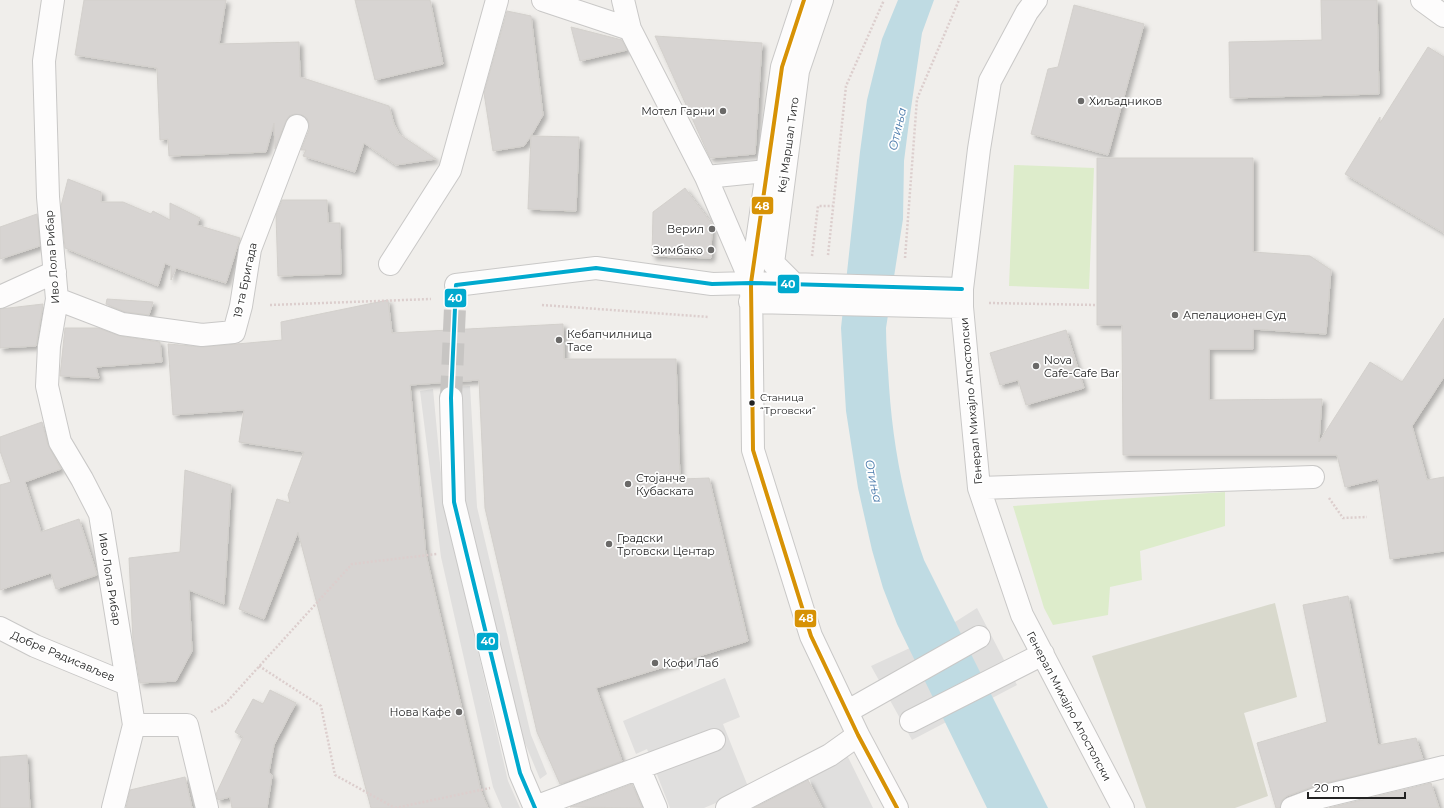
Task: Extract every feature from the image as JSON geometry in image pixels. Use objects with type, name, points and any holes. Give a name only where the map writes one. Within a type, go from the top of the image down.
[{"type":"street","name":"Иво Лола Рибар","points":[[53,0],[44,61],[48,197],[58,299],[49,346],[47,386],[60,442],[82,479],[100,514],[134,724],[113,808]]},
{"type":"street","points":[[390,264],[450,170],[497,0]]},
{"type":"street","points":[[543,0],[630,29]]},
{"type":"street","points":[[623,0],[630,29],[706,178],[724,218],[751,292]]},
{"type":"street","name":"Кеј Маршал Тито","points":[[804,0],[782,67],[751,292],[753,450],[811,636],[848,711],[858,735],[897,808]]},
{"type":"street","name":"Кеј Маршал Тито","points":[[802,290],[773,263],[798,70],[822,0]]},
{"type":"street","name":"Генерал Михајло Апостолски","points":[[1036,0],[1027,12],[990,81],[979,149],[968,300],[979,488],[1022,615],[1123,808]]},
{"type":"street","points":[[1422,0],[1444,16]]},
{"type":"street","name":"19 та Бригада","points":[[58,299],[122,324],[202,335],[234,332],[241,306],[250,249],[297,126]]},
{"type":"street","points":[[706,178],[767,171]]},
{"type":"street","points":[[724,218],[759,227]]},
{"type":"street","points":[[456,285],[596,268],[712,284],[751,292],[802,290],[968,300]]},
{"type":"street","points":[[0,297],[55,272]]},
{"type":"street","points":[[451,398],[454,502],[520,773],[535,807],[714,740]]},
{"type":"street","points":[[979,488],[1313,477]]},
{"type":"street","name":"Добре Радисављев","points":[[0,628],[35,646],[127,684]]},
{"type":"street","points":[[848,711],[979,637]]},
{"type":"street","points":[[911,721],[1043,654]]},
{"type":"street","points":[[134,724],[187,725],[207,808]]},
{"type":"street","points":[[727,808],[830,755],[858,735]]},
{"type":"street","points":[[1292,808],[1321,797],[1444,767]]},
{"type":"street","points":[[639,768],[656,808]]},
{"type":"path","points":[[828,255],[846,86],[884,0]]},
{"type":"path","points":[[904,258],[917,99],[959,0]]},
{"type":"path","points":[[806,257],[812,257],[818,206],[833,206]]},
{"type":"path","points":[[968,300],[1097,305]]},
{"type":"path","points":[[1313,477],[1343,518],[1366,517]]},
{"type":"path","points":[[187,725],[225,704],[352,564],[437,554]]},
{"type":"path","points":[[259,666],[321,706],[335,775],[395,808],[490,788]]},
{"type":"shaded area","points":[[470,386],[477,507],[531,735],[547,774],[540,779],[522,736],[464,507],[456,387]]},
{"type":"shaded area","points":[[433,389],[444,505],[508,781],[520,808],[502,808],[493,787],[441,557],[420,391]]},
{"type":"shaded area","points":[[1275,603],[1297,697],[1244,713],[1268,796],[1235,808],[1146,808],[1092,656]]},
{"type":"shaded area","points":[[977,608],[1017,685],[912,740],[871,666],[925,641]]},
{"type":"shaded area","points":[[725,678],[740,717],[723,724],[749,789],[704,808],[670,808],[647,749],[636,754],[623,721]]},
{"type":"shaded area","points":[[846,753],[873,808],[824,808],[806,773]]},
{"type":"green space","points":[[1014,165],[1094,168],[1089,289],[1009,286]]},
{"type":"green space","points":[[1225,492],[1225,526],[1140,551],[1142,580],[1110,587],[1108,615],[1053,625],[1044,608],[1013,506]]},
{"type":"water","name":"Отиња","points":[[898,0],[934,0],[922,33],[904,161],[903,219],[886,328],[893,430],[900,474],[924,560],[1048,808],[987,808],[897,624],[883,588],[872,550],[858,488],[846,411],[841,328],[867,100],[882,39]]},
{"type":"building","points":[[84,0],[226,0],[219,44],[299,42],[300,77],[389,106],[394,124],[399,134],[436,159],[396,165],[364,143],[355,172],[303,156],[306,150],[301,150],[309,130],[309,124],[307,118],[302,115],[295,114],[289,116],[286,121],[275,149],[274,123],[266,152],[169,156],[168,139],[160,140],[157,68],[75,55]]},
{"type":"building","points":[[355,0],[430,0],[443,64],[375,80]]},
{"type":"building","points":[[1321,0],[1377,0],[1379,94],[1230,98],[1229,42],[1322,40]]},
{"type":"building","name":"Хиљадников","points":[[1074,5],[1144,24],[1108,155],[1031,134],[1048,69],[1058,67]]},
{"type":"building","points":[[507,11],[531,16],[543,115],[524,146],[493,151],[484,93]]},
{"type":"building","points":[[571,27],[622,40],[627,50],[580,61]]},
{"type":"building","name":"Мотел Гарни","points":[[655,36],[762,43],[755,154],[710,158]]},
{"type":"building","points":[[1428,47],[1444,57],[1444,233],[1345,174],[1380,117],[1380,123]]},
{"type":"building","points":[[531,136],[579,137],[576,211],[528,209]]},
{"type":"building","name":"Апелационен Суд","points":[[1097,158],[1253,158],[1253,252],[1310,256],[1331,270],[1326,334],[1253,329],[1253,349],[1209,349],[1209,400],[1322,399],[1319,442],[1370,362],[1402,382],[1444,318],[1444,377],[1412,426],[1427,480],[1444,477],[1444,551],[1390,559],[1378,479],[1345,487],[1337,455],[1123,455],[1122,325],[1097,325]]},
{"type":"building","points":[[68,179],[101,192],[101,202],[123,202],[151,214],[153,211],[170,220],[170,203],[200,218],[197,225],[240,238],[226,283],[176,268],[171,280],[171,266],[165,263],[158,286],[65,248],[61,206]]},
{"type":"building","points":[[685,188],[712,224],[711,258],[652,256],[653,212]]},
{"type":"building","points":[[282,200],[327,200],[328,223],[340,223],[341,274],[278,276],[276,215]]},
{"type":"building","points":[[37,214],[40,246],[0,259],[0,227]]},
{"type":"building","points":[[107,299],[153,302],[149,315],[125,312],[106,304]]},
{"type":"building","points":[[388,300],[392,333],[563,324],[564,359],[676,359],[680,479],[709,478],[748,641],[596,688],[622,761],[560,784],[537,732],[485,508],[479,380],[410,385],[426,555],[481,791],[488,808],[371,808],[298,532],[264,619],[239,609],[277,499],[290,503],[288,495],[304,452],[239,442],[244,410],[173,415],[168,344],[203,347],[282,340],[281,322]]},
{"type":"building","points":[[43,304],[36,346],[0,348],[0,309]]},
{"type":"building","points":[[65,328],[98,328],[120,336],[160,342],[162,362],[96,367],[99,378],[60,376]]},
{"type":"building","name":"Nova Cafe-Cafe Bar","points":[[1066,330],[1084,388],[1026,405],[1018,380],[1000,385],[990,353]]},
{"type":"building","points":[[42,422],[48,445],[61,469],[25,482],[41,532],[79,519],[97,575],[56,589],[51,573],[0,590],[0,485],[11,482],[0,451],[0,437]]},
{"type":"building","points":[[185,470],[231,485],[224,604],[189,590],[192,651],[176,681],[140,683],[133,641],[129,558],[180,552]]},
{"type":"building","points":[[1348,596],[1378,745],[1416,738],[1423,759],[1317,785],[1287,796],[1282,800],[1280,808],[1276,808],[1257,743],[1327,722],[1303,605]]},
{"type":"building","points":[[270,690],[296,703],[274,745],[269,772],[272,776],[267,808],[232,808],[230,797],[218,800],[216,794],[243,737],[235,732],[253,699],[263,704]]},
{"type":"building","points":[[27,755],[30,808],[0,808],[0,757]]},
{"type":"building","points":[[185,777],[192,808],[126,808],[130,790]]},
{"type":"building","points":[[808,780],[822,808],[754,808]]},
{"type":"building","points":[[1431,783],[1439,808],[1329,808]]},
{"type":"building","points":[[632,784],[642,808],[570,807]]},
{"type":"tunnel","points":[[451,398],[456,285]]},
{"type":"transit line","name":"48","points":[[804,0],[782,67],[751,283],[753,450],[811,636],[858,735],[897,808]]},
{"type":"transit line","name":"40","points":[[535,808],[520,773],[454,502],[451,398],[456,285],[596,268],[712,284],[751,283],[962,289]]},
{"type":"place","name":"Хиљадников","points":[[1081,101]]},
{"type":"place","name":"Мотел Гарни","points":[[723,111]]},
{"type":"place","name":"Верил","points":[[712,229]]},
{"type":"place","name":"Зимбако","points":[[711,250]]},
{"type":"place","name":"Апелационен Суд","points":[[1175,315]]},
{"type":"place","name":"Кебапчилница Тасе","points":[[559,340]]},
{"type":"place","name":"Nova Cafe-Cafe Bar","points":[[1036,366]]},
{"type":"place","name":"Станица “Трговски“","points":[[752,403]]},
{"type":"place","name":"Стојанче Кубаската","points":[[628,484]]},
{"type":"place","name":"Градски Трговски Центар","points":[[609,544]]},
{"type":"place","name":"Кофи Лаб","points":[[655,663]]},
{"type":"place","name":"Нова Кафе","points":[[459,712]]}]
